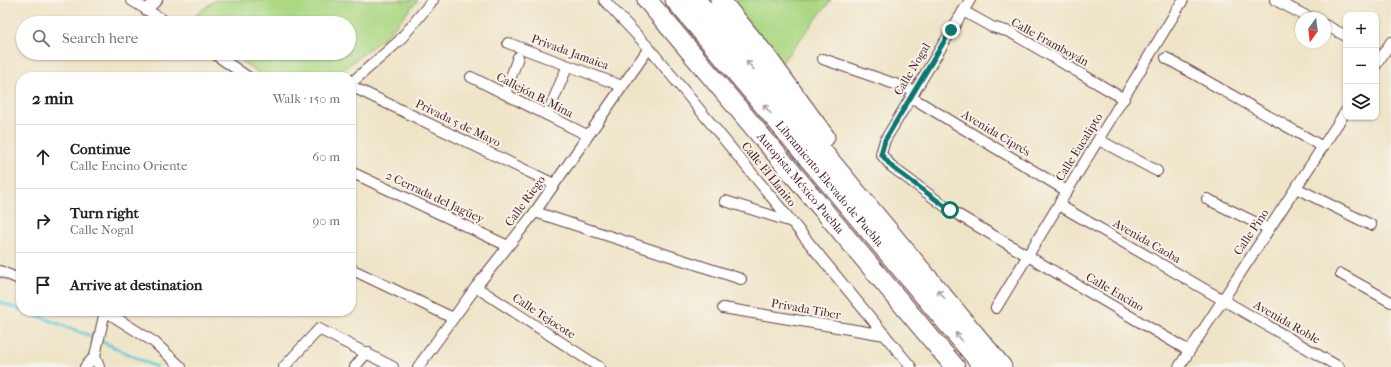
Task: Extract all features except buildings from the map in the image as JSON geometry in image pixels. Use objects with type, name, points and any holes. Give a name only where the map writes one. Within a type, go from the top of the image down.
[{"type":"highway","name":"Autopista México-Puebla","points":[[647,0],[955,367]]},
{"type":"highway","name":"Libramiento Elevado de Puebla","points":[[656,0],[964,367]]},
{"type":"highway","name":"Libramiento Elevado de Puebla","points":[[674,0],[984,367]]},
{"type":"highway","points":[[696,0],[1002,367]]},
{"type":"highway","points":[[720,0],[766,56],[808,113],[832,147],[850,184]]},
{"type":"street","points":[[131,0],[156,16]]},
{"type":"street","points":[[146,10],[157,0]]},
{"type":"street","points":[[356,80],[399,42],[433,0]]},
{"type":"street","name":"Calle El Llanito","points":[[604,0],[649,48],[911,367]]},
{"type":"street","name":"Calle Nogal","points":[[881,154],[885,140],[970,0]]},
{"type":"street","name":"Calle Eucalipto","points":[[996,308],[1183,0]]},
{"type":"street","points":[[1275,0],[1298,12]]},
{"type":"street","name":"Calle Framboyán","points":[[963,11],[992,27],[1010,32],[1124,99]]},
{"type":"street","points":[[1331,29],[1343,35]]},
{"type":"street","points":[[1379,54],[1391,42]]},
{"type":"street","name":"Privada Jamaica","points":[[508,43],[622,86]]},
{"type":"street","name":"Calle Riego","points":[[418,367],[452,318],[534,212],[649,48]]},
{"type":"street","points":[[505,94],[518,57]]},
{"type":"street","points":[[1166,58],[1323,147]]},
{"type":"street","name":"Avenida Ciprés","points":[[823,59],[913,94],[1067,191]]},
{"type":"street","points":[[223,60],[241,72]]},
{"type":"street","points":[[547,115],[565,72]]},
{"type":"street","name":"Callejón B. Mina","points":[[471,77],[587,135]]},
{"type":"street","name":"Privada 5 de Mayo","points":[[356,86],[554,184]]},
{"type":"street","name":"Calle Pino","points":[[1179,367],[1343,116]]},
{"type":"street","points":[[1099,140],[1157,170]]},
{"type":"street","name":"Calle Encino","points":[[881,154],[892,167],[950,210],[1189,351]]},
{"type":"street","name":"2 Cerrada del Jagüey","points":[[356,174],[508,246]]},
{"type":"street","points":[[1296,188],[1371,225]]},
{"type":"street","points":[[1207,198],[1269,229]]},
{"type":"street","points":[[725,200],[792,222]]},
{"type":"street","name":"Avenida Caoba","points":[[1059,205],[1222,299]]},
{"type":"street","points":[[534,212],[741,279]]},
{"type":"street","points":[[0,271],[16,278]]},
{"type":"street","points":[[356,271],[452,318]]},
{"type":"street","points":[[1342,274],[1391,302]]},
{"type":"street","name":"Calle Tejocote","points":[[476,287],[599,367]]},
{"type":"street","name":"Avenida Roble","points":[[1222,299],[1339,367]]},
{"type":"street","name":"Privada Tiber","points":[[723,308],[885,336]]},
{"type":"street","points":[[99,367],[96,353],[104,316]]},
{"type":"street","points":[[113,316],[154,342],[182,367]]},
{"type":"street","points":[[284,367],[319,329],[367,352],[393,367]]},
{"type":"street","points":[[355,367],[367,352]]},
{"type":"street","points":[[85,367],[96,353]]},
{"type":"green space","points":[[215,0],[418,0],[388,34],[356,59],[356,16],[195,16]]},
{"type":"green space","points":[[726,0],[831,0],[779,66]]},
{"type":"green space","points":[[240,60],[355,60],[340,72],[258,72]]},
{"type":"waterway","points":[[0,302],[16,308]]},
{"type":"waterway","points":[[38,316],[88,335],[156,367]]},
{"type":"route","points":[[950,210],[892,167],[881,154],[885,140],[951,30]]}]
